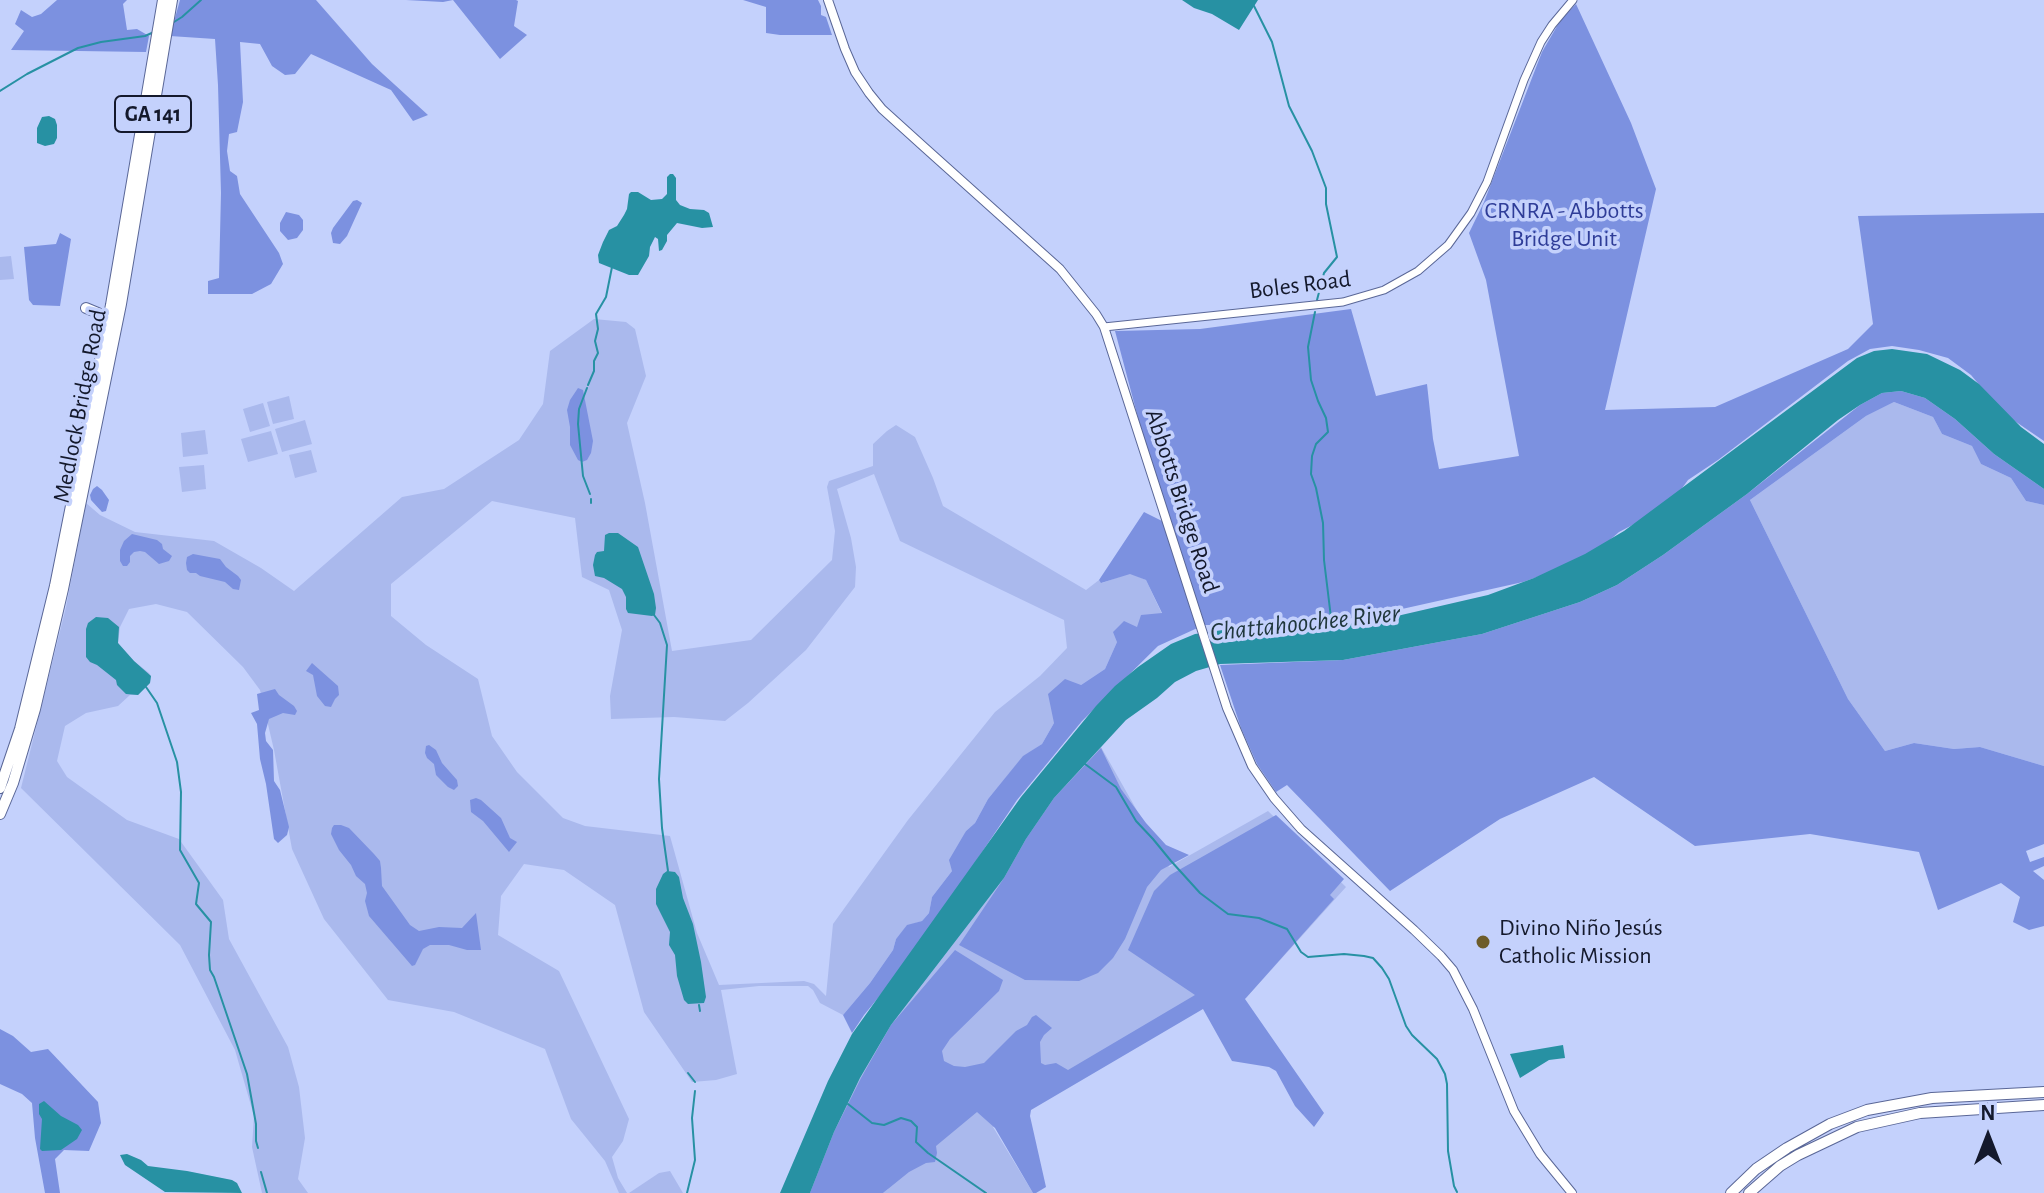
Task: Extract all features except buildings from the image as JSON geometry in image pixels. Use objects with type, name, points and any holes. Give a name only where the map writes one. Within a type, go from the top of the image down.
[{"type":"highway","name":"Medlock Bridge Road","points":[[0,814],[13,783],[35,709],[75,534],[93,397],[163,0]]},
{"type":"highway","name":"Medlock Bridge Road","points":[[0,788],[20,729],[38,658],[121,304],[172,0]]},
{"type":"highway","points":[[86,308],[98,313],[106,329]]},
{"type":"highway","points":[[1731,1193],[1756,1169],[1787,1148],[1830,1124],[1867,1110],[1932,1098],[2044,1092]]},
{"type":"highway","points":[[1749,1193],[1796,1156],[1857,1127],[1920,1113],[2044,1105]]},
{"type":"main road","name":"Abbotts Bridge Road","points":[[828,0],[845,49],[861,82],[882,109],[1060,269],[1104,327],[1227,708],[1252,766],[1281,808],[1301,829],[1453,970],[1473,1009],[1514,1111],[1540,1154],[1572,1193]]},
{"type":"main road","points":[[891,106],[892,112],[920,139],[924,147]]},
{"type":"street","name":"Boles Road","points":[[1104,327],[1343,302],[1384,290],[1418,271],[1448,245],[1471,213],[1487,182],[1541,42],[1573,0]]},
{"type":"shaded area","points":[[1182,0],[1258,0],[1239,30]]},
{"type":"shaded area","points":[[42,117],[55,119],[57,138],[54,144],[45,146],[37,143],[37,128]]},
{"type":"shaded area","points":[[670,174],[676,178],[676,200],[680,205],[709,213],[713,227],[677,223],[659,251],[655,237],[638,275],[629,275],[599,263],[598,255],[603,242],[609,230],[617,226],[624,215],[629,194],[638,192],[651,200],[662,199],[667,194],[667,177]]},
{"type":"shaded area","points":[[11,256],[14,279],[0,280],[0,257]]},
{"type":"shaded area","points":[[594,319],[626,322],[635,329],[646,376],[627,423],[672,651],[751,640],[832,560],[835,531],[827,487],[829,481],[873,466],[873,444],[896,425],[915,437],[943,506],[1086,590],[1099,580],[1102,583],[1130,573],[1146,580],[1162,614],[1117,642],[1105,669],[1081,685],[1042,744],[1023,757],[988,799],[975,823],[966,831],[952,871],[932,897],[929,913],[922,921],[907,926],[896,939],[893,950],[870,983],[843,1015],[820,1003],[808,986],[721,990],[737,1074],[692,1082],[644,1012],[615,905],[564,870],[524,864],[501,896],[498,935],[559,971],[629,1119],[623,1141],[612,1157],[618,1178],[627,1193],[619,1193],[605,1161],[571,1119],[545,1049],[454,1012],[388,1000],[324,919],[292,849],[260,690],[243,667],[187,612],[156,604],[129,609],[120,627],[118,643],[149,673],[150,683],[138,695],[130,695],[118,706],[86,713],[65,726],[57,761],[67,777],[127,820],[179,839],[223,900],[229,939],[288,1047],[299,1087],[305,1138],[298,1179],[308,1193],[262,1193],[252,1147],[254,1116],[235,1050],[180,945],[21,788],[66,607],[86,503],[100,515],[135,532],[214,541],[294,591],[402,497],[444,489],[519,440],[543,404],[550,351]],"holes":[[[874,474],[900,541],[1064,620],[1067,648],[1040,676],[995,712],[908,820],[833,924],[826,996],[814,984],[804,981],[719,985],[697,933],[670,836],[585,826],[563,818],[517,772],[492,736],[478,679],[426,645],[391,616],[391,584],[492,501],[575,518],[582,577],[609,590],[622,630],[610,696],[611,719],[674,717],[725,721],[806,650],[855,587],[856,567],[851,538],[837,489]]]},
{"type":"shaded area","points":[[1892,349],[1927,354],[1960,370],[1979,384],[2021,427],[2044,444],[2044,489],[1994,454],[1955,419],[1925,398],[1901,391],[1882,393],[1838,420],[1747,494],[1663,555],[1617,585],[1580,602],[1482,634],[1343,660],[1220,664],[1196,671],[1175,682],[1126,720],[1054,798],[1004,878],[891,1025],[860,1078],[810,1193],[780,1193],[828,1081],[852,1034],[1021,797],[1096,706],[1138,667],[1171,644],[1195,634],[1237,628],[1371,622],[1488,595],[1534,578],[1624,531],[1857,358],[1874,351]]},
{"type":"shaded area","points":[[289,396],[294,419],[273,424],[267,402]]},
{"type":"shaded area","points":[[1894,402],[1933,417],[1942,434],[1972,446],[1981,464],[2011,478],[2026,501],[2044,505],[2044,766],[1980,747],[1954,749],[1914,743],[1885,751],[1848,699],[1750,500],[1866,416]]},
{"type":"shaded area","points":[[263,403],[270,426],[250,432],[243,409]]},
{"type":"shaded area","points":[[305,420],[312,444],[282,452],[275,429]]},
{"type":"shaded area","points":[[205,430],[208,454],[183,457],[181,433]]},
{"type":"shaded area","points":[[271,431],[278,454],[248,462],[241,439]]},
{"type":"shaded area","points":[[311,450],[317,472],[295,478],[289,455]]},
{"type":"shaded area","points":[[204,465],[206,489],[182,492],[179,467]]},
{"type":"shaded area","points":[[618,533],[638,547],[654,594],[655,615],[628,613],[622,589],[595,576],[595,555],[604,551],[605,535]]},
{"type":"shaded area","points":[[96,617],[108,618],[119,627],[118,643],[151,676],[150,683],[138,695],[126,694],[116,680],[86,657],[86,629]]},
{"type":"shaded area","points":[[1101,747],[1169,867],[1268,811],[1346,887],[1246,998],[1238,985],[993,1127],[1033,1193],[883,1193],[889,1188],[878,1193],[810,1193],[860,1078],[891,1025],[1004,878],[1054,798]]},
{"type":"shaded area","points":[[667,871],[675,872],[679,877],[693,924],[706,997],[704,1003],[688,1004],[684,1000],[675,955],[669,945],[670,932],[656,904],[656,889]]},
{"type":"shaded area","points":[[1563,1045],[1565,1058],[1549,1060],[1520,1078],[1510,1054]]},
{"type":"shaded area","points":[[44,1101],[82,1130],[77,1139],[61,1150],[40,1149],[42,1119],[39,1104]]},
{"type":"shaded area","points":[[127,1154],[148,1166],[232,1180],[242,1193],[165,1192],[125,1165],[120,1155]]},
{"type":"shaded area","points":[[670,1171],[683,1193],[629,1193],[659,1173]]},
{"type":"green space","points":[[57,0],[127,0],[123,4],[127,30],[137,29],[149,36],[146,52],[11,50],[24,31],[15,24],[21,10],[32,17],[41,14]]},
{"type":"green space","points":[[180,0],[316,0],[372,64],[428,115],[413,121],[391,90],[311,54],[295,74],[285,75],[272,66],[260,44],[240,42],[243,102],[237,132],[229,134],[227,151],[230,171],[237,176],[240,194],[283,264],[271,284],[252,294],[208,294],[208,281],[219,278],[221,193],[215,39],[170,36]]},
{"type":"green space","points":[[406,0],[453,0],[443,2]]},
{"type":"green space","points":[[453,0],[516,0],[514,26],[527,35],[500,59]]},
{"type":"green space","points":[[743,0],[818,0],[821,15],[826,17],[832,35],[766,33],[766,7]]},
{"type":"green space","name":"CRNRA - Abbotts Bridge Unit","points":[[1576,4],[1631,123],[1656,189],[1605,410],[1715,407],[1848,349],[1873,324],[1858,216],[2044,213],[2044,441],[2003,413],[1971,375],[1948,358],[1892,346],[1870,349],[1848,361],[1688,480],[1669,506],[1619,532],[1588,559],[1523,582],[1393,611],[1329,622],[1204,625],[1158,646],[1082,721],[1017,800],[940,922],[852,1033],[843,1015],[870,983],[907,925],[922,921],[929,913],[932,897],[952,871],[949,860],[988,799],[1023,756],[1042,744],[1054,723],[1048,694],[1065,679],[1081,685],[1105,669],[1117,642],[1113,632],[1124,621],[1137,627],[1141,615],[1162,613],[1146,580],[1130,574],[1101,583],[1099,580],[1144,512],[1166,523],[1115,331],[1200,329],[1351,309],[1376,396],[1427,384],[1439,469],[1519,456],[1486,280],[1469,233],[1542,52],[1560,21]]},
{"type":"green space","points":[[357,200],[362,203],[347,236],[340,244],[333,243],[333,228]]},
{"type":"green space","points":[[286,212],[299,215],[303,220],[303,230],[297,238],[288,240],[280,231],[280,223]]},
{"type":"green space","points":[[60,233],[71,239],[60,306],[33,305],[29,300],[24,247],[56,244]]},
{"type":"green space","points":[[578,388],[583,390],[593,441],[591,453],[582,462],[570,445],[567,410]]},
{"type":"green space","points":[[1901,391],[1925,398],[1955,419],[1994,454],[2044,489],[2044,505],[2026,501],[2011,478],[1981,464],[1972,446],[1942,434],[1933,417],[1894,402],[1866,416],[1750,500],[1848,699],[1885,751],[1914,743],[1954,749],[1980,747],[2044,766],[2044,844],[2026,851],[2030,862],[2044,857],[2044,866],[2033,871],[2044,880],[2044,926],[2029,930],[2013,922],[2020,897],[2001,883],[1938,910],[1919,852],[1810,834],[1695,846],[1594,777],[1500,819],[1390,891],[1287,785],[1276,792],[1257,764],[1220,665],[1343,660],[1482,634],[1580,602],[1617,585],[1663,555],[1860,405],[1882,393]]},
{"type":"green space","points":[[97,486],[109,500],[106,511],[102,512],[91,500],[90,495]]},
{"type":"green space","points":[[132,534],[157,540],[172,556],[169,561],[159,564],[140,551],[134,552],[127,566],[123,566],[120,550]]},
{"type":"green space","points":[[193,554],[220,559],[241,580],[239,590],[225,582],[190,573],[186,563],[187,557]]},
{"type":"green space","points":[[312,663],[338,686],[339,695],[331,707],[325,706],[317,696],[313,675],[306,671]]},
{"type":"green space","points":[[275,689],[297,711],[295,715],[283,713],[269,719],[265,733],[266,741],[273,750],[274,781],[280,790],[289,827],[287,835],[278,843],[274,839],[257,724],[251,713],[259,710],[257,694]]},
{"type":"green space","points":[[429,745],[457,780],[458,786],[454,790],[436,775],[434,764],[425,753]]},
{"type":"green space","points":[[1101,748],[1121,789],[1146,823],[1166,845],[1189,855],[1161,870],[1147,887],[1125,939],[1113,958],[1098,973],[1079,981],[1025,980],[959,945],[1054,798]]},
{"type":"green space","points":[[476,798],[501,818],[510,838],[517,842],[509,852],[483,821],[471,812],[470,800]]},
{"type":"green space","points":[[1276,815],[1344,879],[1330,895],[1334,899],[1245,999],[1324,1113],[1314,1127],[1295,1106],[1276,1071],[1232,1061],[1203,1009],[1031,1110],[1046,1187],[1036,1193],[1033,1193],[995,1128],[977,1112],[936,1146],[935,1162],[909,1172],[883,1193],[810,1193],[834,1132],[891,1025],[955,950],[1003,980],[999,991],[950,1039],[942,1051],[944,1061],[965,1067],[984,1063],[1036,1015],[1052,1028],[1040,1042],[1041,1063],[1056,1063],[1068,1070],[1195,995],[1128,950],[1154,891],[1170,875]]},
{"type":"green space","points":[[334,825],[349,828],[380,861],[382,886],[410,925],[419,931],[439,927],[462,928],[476,913],[481,950],[430,945],[423,949],[412,966],[369,916],[365,884],[339,850],[331,834]]},
{"type":"green space","points":[[0,1029],[31,1052],[48,1049],[98,1102],[101,1123],[89,1151],[64,1150],[55,1159],[60,1193],[45,1193],[32,1103],[22,1094],[0,1084]]},
{"type":"waterway","points":[[174,22],[201,0]]},
{"type":"waterway","points":[[1254,6],[1272,42],[1289,106],[1312,151],[1326,188],[1326,204],[1337,257],[1324,273],[1317,300]]},
{"type":"waterway","points":[[0,91],[78,48],[154,32]]},
{"type":"waterway","points":[[588,385],[598,353],[596,314],[606,297],[612,267]]},
{"type":"waterway","name":"Chattahoochee River","points":[[1315,312],[1308,347],[1311,380],[1326,418],[1328,432],[1316,444],[1311,474],[1323,523],[1332,626]]},
{"type":"waterway","points":[[587,388],[579,409],[578,424],[583,476],[590,494]]},
{"type":"waterway","points":[[654,615],[667,645],[659,779],[668,871]]},
{"type":"waterway","points":[[146,687],[157,703],[177,762],[181,792],[180,850],[199,883],[196,904],[211,922],[210,970],[247,1074],[258,1148]]},
{"type":"waterway","points":[[1085,764],[1116,787],[1136,821],[1171,861],[1200,893],[1228,914],[1259,918],[1287,929],[1301,952],[1308,957],[1364,956],[1373,958],[1382,968],[1406,1026],[1437,1059],[1445,1074],[1448,1151],[1457,1192]]},
{"type":"waterway","points":[[699,1005],[700,1011]]},
{"type":"waterway","points":[[688,1073],[695,1082]]},
{"type":"waterway","points":[[687,1193],[695,1160],[692,1118],[695,1091]]},
{"type":"waterway","points":[[848,1104],[872,1123],[884,1125],[901,1118],[911,1121],[917,1127],[916,1142],[986,1193]]},
{"type":"waterway","points":[[261,1172],[267,1193]]},
{"type":"place","name":"Divino Niño Jesús Catholic Mission","points":[[1483,942]]}]
